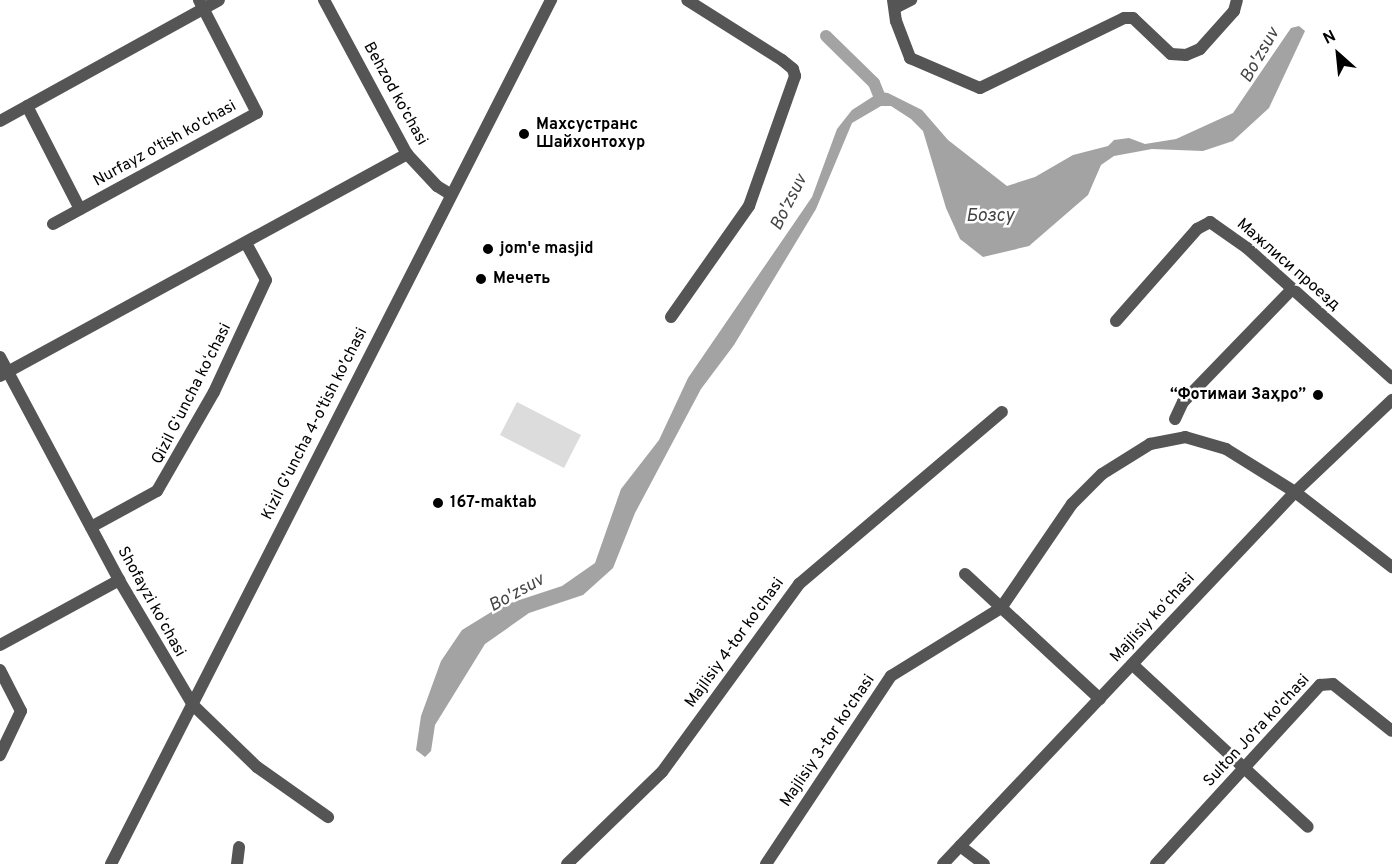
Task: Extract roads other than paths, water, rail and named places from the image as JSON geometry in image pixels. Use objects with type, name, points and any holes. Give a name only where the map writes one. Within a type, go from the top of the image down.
[{"type":"street","points":[[1,119],[201,4],[219,0]]},
{"type":"street","name":"Behzod ko‘chasi","points":[[324,0],[407,154],[437,186],[450,194]]},
{"type":"street","name":"Kizil G'uncha 4-o'tish ko'chasi","points":[[111,864],[450,194],[551,0]]},
{"type":"street","points":[[671,317],[749,206],[795,76],[793,69],[782,60],[687,0]]},
{"type":"street","points":[[911,0],[895,3],[896,21],[910,58],[980,88],[1124,18],[1133,18],[1171,54],[1186,55],[1200,49],[1234,11],[1237,0]]},
{"type":"street","name":"Nurfayz o'tish ko'chasi","points":[[53,224],[258,111],[201,4]]},
{"type":"street","points":[[27,106],[80,209]]},
{"type":"street","points":[[4,374],[407,154]]},
{"type":"street","name":"Мажлиси проезд","points":[[1116,321],[1197,229],[1210,222],[1235,239],[1392,378]]},
{"type":"street","name":"Qizil Gʻuncha koʻchasi","points":[[91,527],[158,491],[214,392],[266,280],[246,243]]},
{"type":"street","points":[[1174,419],[1183,402],[1292,289]]},
{"type":"street","name":"Shofayzi koʻchasi","points":[[0,357],[4,374],[119,580],[193,705],[257,767],[328,817]]},
{"type":"street","name":"Majlisiy koʻchasi","points":[[944,864],[1295,492],[1392,400]]},
{"type":"street","name":"Majlisiy 4-tor ko'chasi","points":[[567,864],[662,772],[799,584],[1002,412]]},
{"type":"street","name":"Majlisiy 3-tor ko'chasi","points":[[766,864],[891,676],[1001,608],[1084,490],[1138,450],[1163,439],[1198,438],[1226,449],[1295,492],[1392,567]]},
{"type":"street","points":[[965,574],[1100,699]]},
{"type":"street","points":[[0,645],[119,580]]},
{"type":"street","points":[[1132,664],[1308,827]]},
{"type":"street","points":[[0,670],[21,711],[0,755]]},
{"type":"street","name":"Sulton Jo'ra ko'chasi","points":[[1156,864],[1327,681],[1392,731]]},
{"type":"street","points":[[960,846],[984,864]]},
{"type":"street","points":[[237,864],[239,847]]},
{"type":"water","name":"Бозсу","points":[[1299,26],[1305,31],[1269,108],[1233,141],[1203,151],[1152,149],[1114,156],[1101,165],[1088,195],[1029,246],[983,257],[960,239],[946,208],[923,131],[911,119],[891,106],[881,106],[852,123],[816,209],[734,345],[701,389],[635,513],[613,568],[583,595],[529,613],[485,644],[435,725],[431,751],[425,757],[416,750],[421,716],[441,661],[462,630],[501,606],[562,586],[595,563],[621,489],[659,440],[688,378],[812,197],[837,129],[852,110],[880,92],[888,93],[922,110],[948,140],[1007,186],[1035,177],[1073,155],[1108,146],[1114,140],[1129,138],[1145,144],[1176,139],[1233,113],[1291,28]]},
{"type":"waterway","points":[[826,36],[874,83],[880,98]]},
{"type":"place","name":"Махсустранс Шайхонтохур","points":[[524,134]]},
{"type":"place","name":"jom'e masjid","points":[[488,249]]},
{"type":"place","name":"Мечеть","points":[[481,279]]},
{"type":"place","name":"“Фотимаи Заҳро”","points":[[1318,395]]},
{"type":"place","name":"167-maktab","points":[[438,503]]},
{"type":"water label","name":"Bo'zsuv","points":[[1261,56]]},
{"type":"water label","name":"Bo'zsuv","points":[[790,203]]},
{"type":"water label","name":"Bo'zsuv","points":[[517,594]]}]
